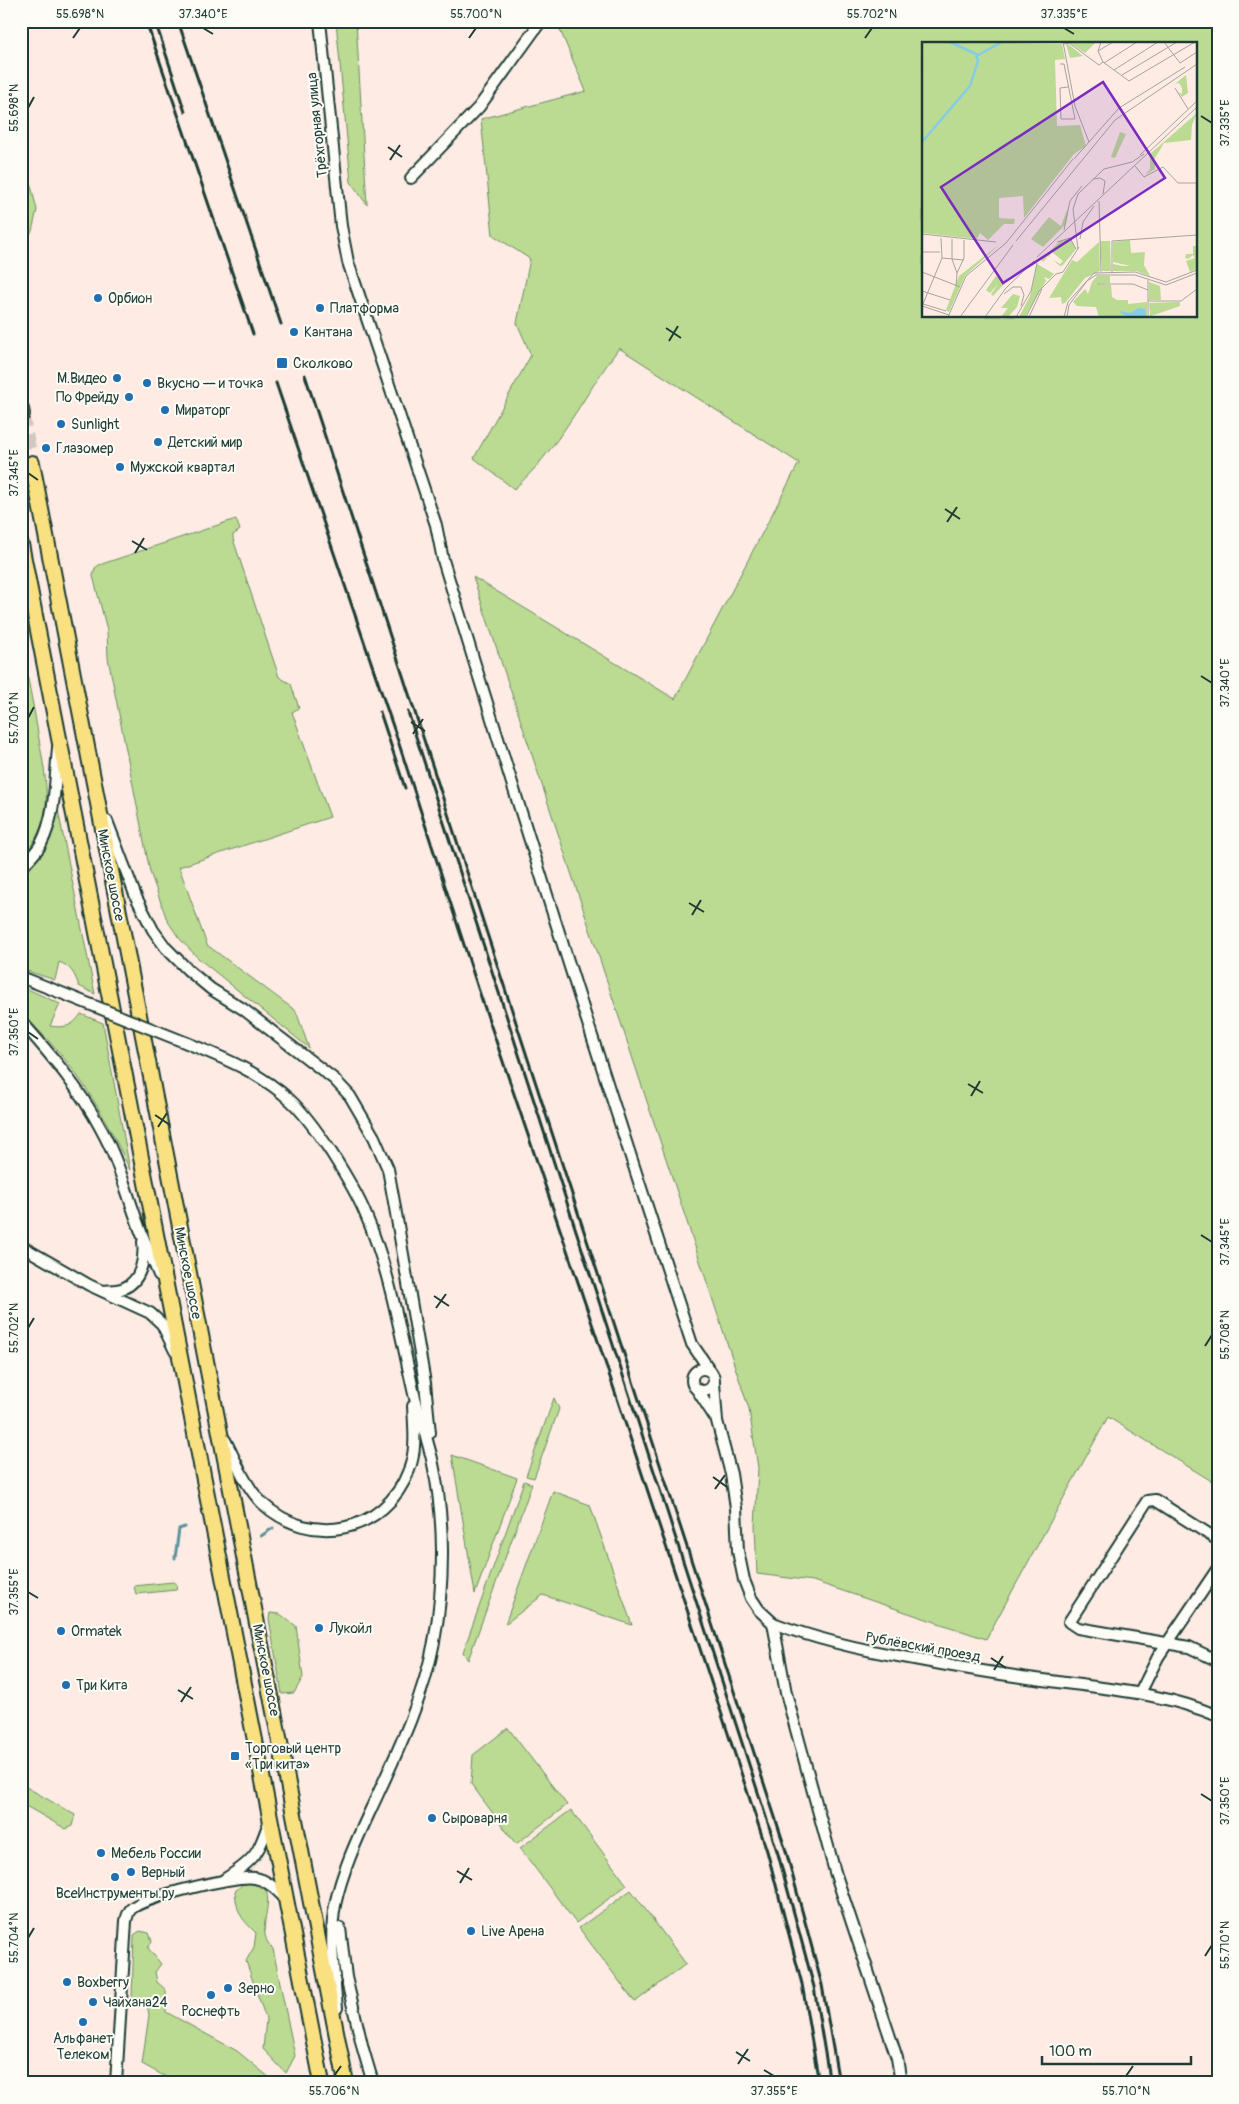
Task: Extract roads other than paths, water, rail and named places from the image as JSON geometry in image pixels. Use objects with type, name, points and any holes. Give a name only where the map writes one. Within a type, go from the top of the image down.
[{"type":"highway","name":"Минское шоссе","points":[[32,462],[346,2083]]},
{"type":"highway","name":"Минское шоссе","points":[[21,544],[322,2083]]},
{"type":"street","name":"Трёхгорная улица","points":[[320,21],[341,226],[348,262],[436,525],[443,560],[516,800],[692,1344]]},
{"type":"street","points":[[411,178],[479,107],[541,21]]},
{"type":"street","points":[[21,868],[40,844],[46,831],[53,795],[58,732]]},
{"type":"street","points":[[92,777],[119,857],[136,897],[153,930],[166,948],[211,989],[243,1009],[334,1079],[350,1096],[374,1137],[388,1170],[425,1383],[439,1510],[442,1565],[441,1596],[434,1643],[421,1690],[403,1738],[358,1838],[338,1891],[334,1909],[333,1932],[341,2061]]},
{"type":"street","points":[[21,977],[235,1062],[262,1078],[292,1101],[321,1137],[348,1179],[366,1214],[384,1268],[432,1460]]},
{"type":"street","points":[[21,1021],[84,1098],[102,1130],[123,1178],[141,1232],[169,1298]]},
{"type":"street","points":[[103,1291],[124,1288],[134,1280],[142,1266],[144,1250],[141,1232]]},
{"type":"street","points":[[21,1246],[89,1286],[144,1310],[162,1324],[182,1366]]},
{"type":"street","points":[[692,1344],[712,1378],[717,1421],[731,1474],[736,1508],[738,1551],[744,1580],[759,1610],[773,1623],[786,1693],[832,1862],[897,2058],[901,2083]]},
{"type":"street","points":[[692,1344],[693,1378],[696,1388],[717,1421]]},
{"type":"street","points":[[693,1378],[700,1370],[712,1378]]},
{"type":"street","points":[[696,1388],[707,1391],[712,1378]]},
{"type":"street","points":[[217,1423],[242,1475],[260,1501],[290,1522],[309,1528],[326,1530],[344,1528],[360,1523],[378,1513],[388,1504],[401,1487],[410,1469],[414,1449],[413,1390]]},
{"type":"street","points":[[1218,1540],[1155,1500],[1147,1502],[1069,1622],[1078,1628],[1189,1647],[1218,1660]]},
{"type":"street","points":[[1140,1693],[1167,1643],[1218,1568]]},
{"type":"street","name":"Рублёвский проезд","points":[[773,1623],[812,1637],[857,1649],[968,1670],[1140,1693],[1190,1704],[1218,1716]]},
{"type":"street","points":[[222,1880],[248,1864],[258,1852],[271,1817]]},
{"type":"street","points":[[348,1866],[340,1908],[339,1936],[346,1977],[363,2049],[374,2083]]},
{"type":"street","points":[[116,2083],[126,1922],[130,1910],[139,1904],[222,1880],[244,1878],[267,1881],[286,1899]]},
{"type":"waterway","points":[[175,1558],[179,1529],[185,1527]]},
{"type":"waterway","points":[[261,1536],[273,1528]]},
{"type":"tunnel","points":[[22,414],[32,463]]},
{"type":"railway","points":[[146,21],[253,334]]},
{"type":"railway","points":[[155,21],[185,112]]},
{"type":"railway","points":[[178,21],[281,324]]},
{"type":"railway","points":[[305,375],[786,1851],[822,1985],[839,2083]]},
{"type":"railway","points":[[276,383],[399,744],[478,988],[601,1350],[767,1851],[802,1984],[819,2083]]},
{"type":"railway","points":[[380,712],[405,788]]},
{"type":"railway","points":[[408,712],[778,1854],[814,1987],[830,2083]]},
{"type":"place","name":"Орбион","points":[[98,298]]},
{"type":"place","name":"Платформа","points":[[320,308]]},
{"type":"place","name":"Кантана","points":[[294,332]]},
{"type":"place","name":"Сколково","points":[[282,363]]},
{"type":"place","name":"М.Видео","points":[[117,378]]},
{"type":"place","name":"Вкусно — и точка","points":[[147,383]]},
{"type":"place","name":"По Фрейду","points":[[129,397]]},
{"type":"place","name":"Мираторг","points":[[165,410]]},
{"type":"place","name":"Sunlight","points":[[61,424]]},
{"type":"place","name":"Детский мир","points":[[158,442]]},
{"type":"place","name":"Глазомер","points":[[46,448]]},
{"type":"place","name":"Мужской квартал","points":[[120,467]]},
{"type":"place","name":"Лукойл","points":[[319,1628]]},
{"type":"place","name":"Ormatek","points":[[61,1631]]},
{"type":"place","name":"Три Кита","points":[[66,1685]]},
{"type":"place","name":"Торговый центр «Три кита»","points":[[235,1756]]},
{"type":"place","name":"Сыроварня","points":[[432,1818]]},
{"type":"place","name":"Мебель России","points":[[101,1853]]},
{"type":"place","name":"Верный","points":[[131,1872]]},
{"type":"place","name":"ВсеИнструменты.ру","points":[[115,1877]]},
{"type":"place","name":"Live Арена","points":[[471,1931]]},
{"type":"place","name":"Boxberry","points":[[67,1982]]},
{"type":"place","name":"Зерно","points":[[228,1988]]},
{"type":"place","name":"Роснефть","points":[[211,1995]]},
{"type":"place","name":"Чайхана24","points":[[93,2002]]},
{"type":"place","name":"Альфанет Телеком","points":[[83,2022]]}]
